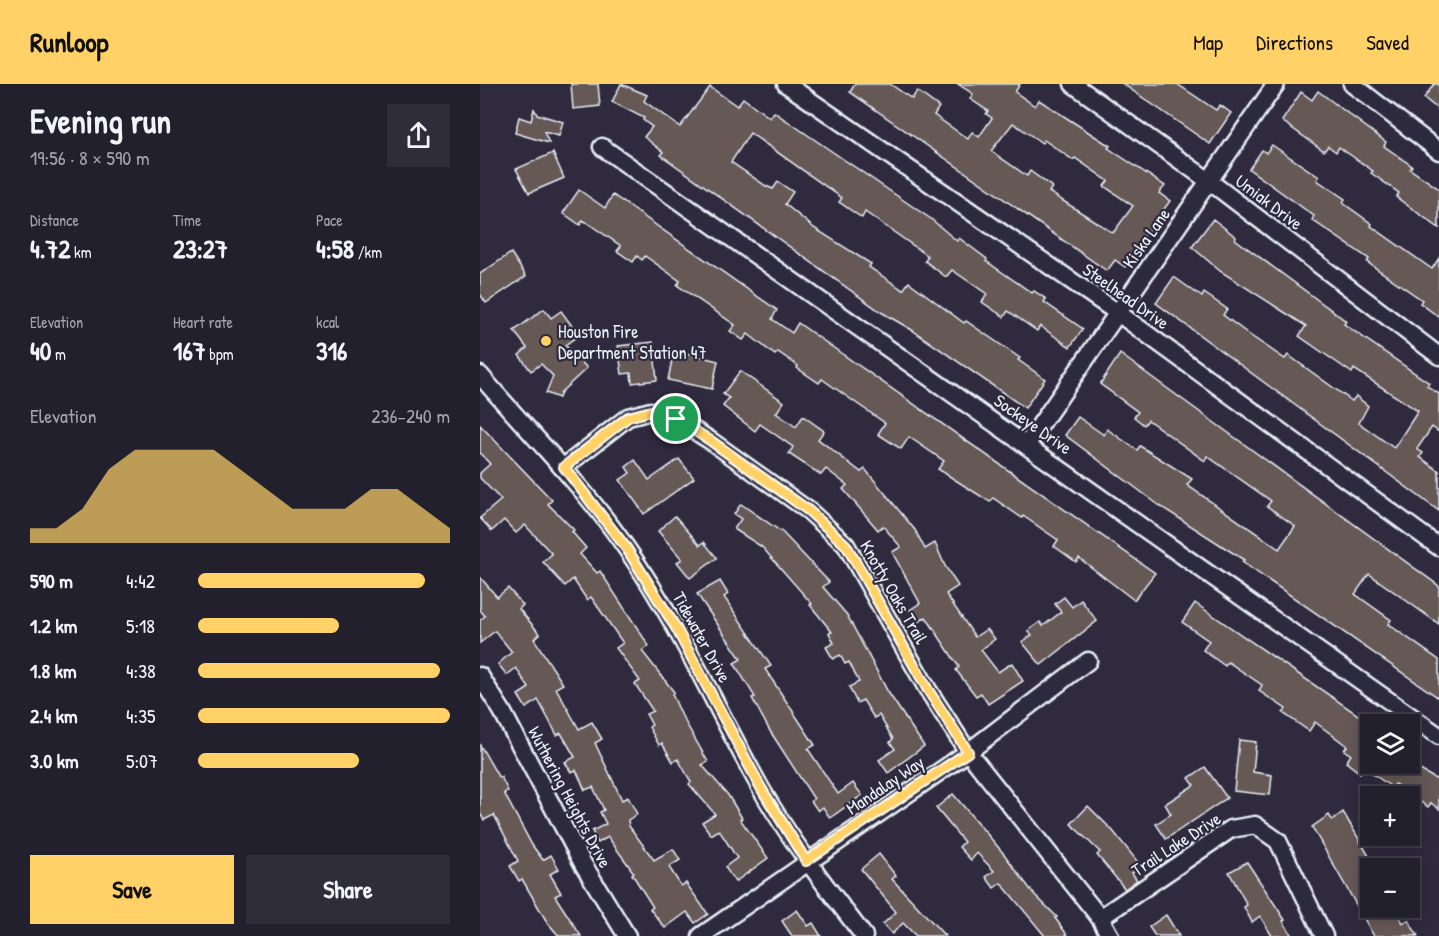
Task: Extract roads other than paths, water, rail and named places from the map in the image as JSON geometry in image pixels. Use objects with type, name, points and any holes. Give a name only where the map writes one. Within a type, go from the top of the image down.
[{"type":"street","name":"Steelhead Drive","points":[[786,84],[1118,313],[1439,547]]},
{"type":"street","name":"Umiak Drive","points":[[1072,84],[1209,181],[1439,356]]},
{"type":"street","name":"Kiska Lane","points":[[1027,444],[1276,84]]},
{"type":"street","points":[[1352,84],[1439,151]]},
{"type":"street","name":"Sockeye Drive","points":[[602,147],[1439,736]]},
{"type":"street","name":"Tidewater Drive","points":[[480,375],[564,467],[627,549],[676,628],[761,788],[806,861],[864,936]]},
{"type":"street","name":"Knotty Oaks Trail","points":[[564,467],[628,417],[651,411],[676,419],[720,447],[809,511],[846,545],[928,690],[968,752],[1100,918],[1110,936]]},
{"type":"street","name":"Mandalay Way","points":[[701,936],[806,861],[968,752],[1088,661]]},
{"type":"street","name":"Wuthering Heights Drive","points":[[480,676],[502,711],[583,864],[627,936]]},
{"type":"street","name":"Trail Lake Drive","points":[[1100,918],[1231,829],[1255,825],[1278,841],[1324,936]]},
{"type":"place","name":"Houston Fire Department Station 47","points":[[546,341]]}]
